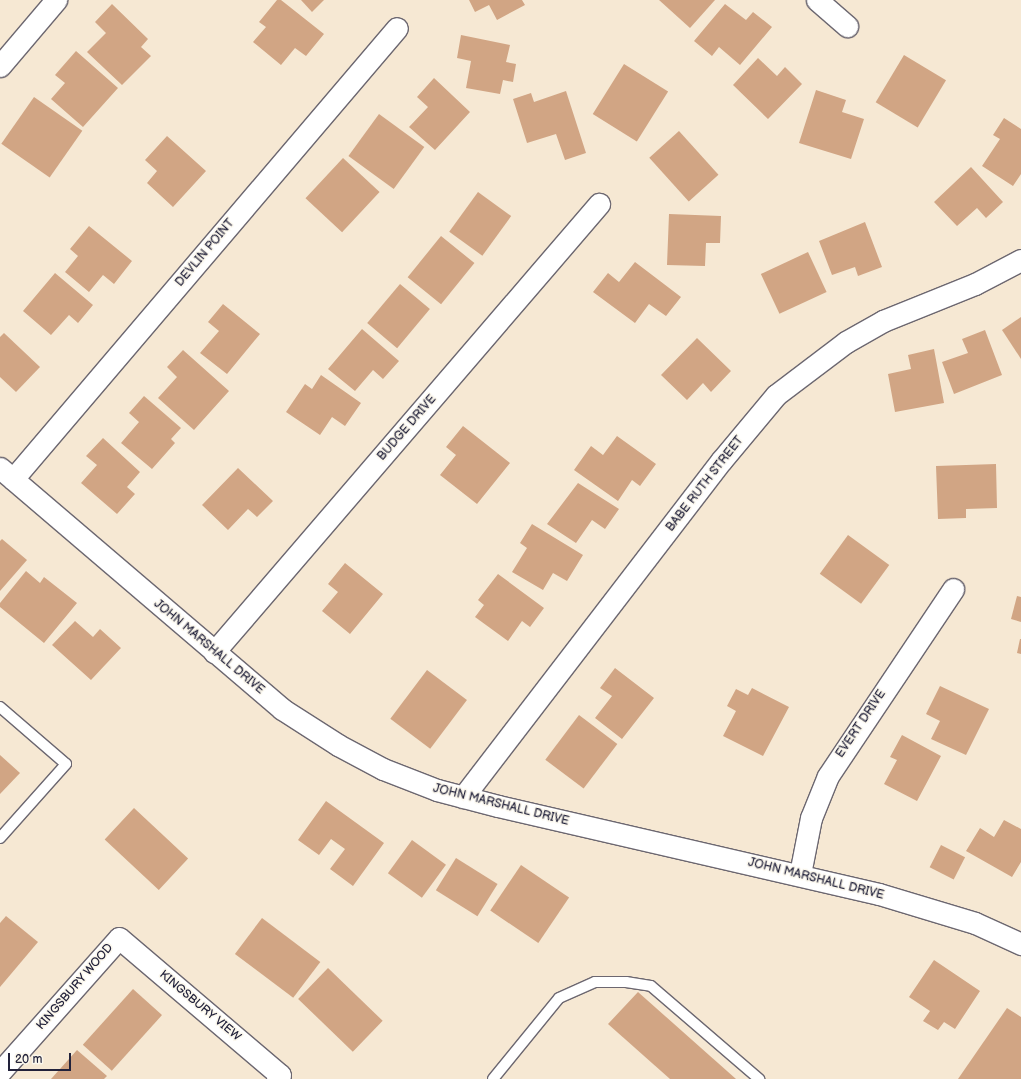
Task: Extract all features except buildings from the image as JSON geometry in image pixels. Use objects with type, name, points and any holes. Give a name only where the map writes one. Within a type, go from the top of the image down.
[{"type":"street","points":[[0,66],[56,0]]},
{"type":"street","points":[[817,0],[847,26]]},
{"type":"street","name":"DEVLIN POINT","points":[[6,473],[397,28]]},
{"type":"street","name":"BUDGE DRIVE","points":[[214,652],[599,204]]},
{"type":"street","name":"BABE RUTH STREET","points":[[464,798],[721,461],[776,395],[846,342],[883,321],[976,284],[1021,260]]},
{"type":"street","name":"JOHN MARSHALL DRIVE","points":[[6,473],[282,709],[338,745],[383,769],[437,790],[464,798],[800,874],[944,912],[1021,944]]},
{"type":"street","name":"EVERT DRIVE","points":[[800,874],[811,818],[828,776],[953,588]]},
{"type":"street","name":"KINGSBURY WOOD","points":[[0,1072],[119,938]]},
{"type":"street","name":"KINGSBURY VIEW","points":[[119,938],[279,1077]]},
{"type":"lane","points":[[0,707],[66,764],[0,838]]},
{"type":"lane","points":[[493,1079],[559,998],[594,982],[626,982],[651,986],[759,1079]]}]
